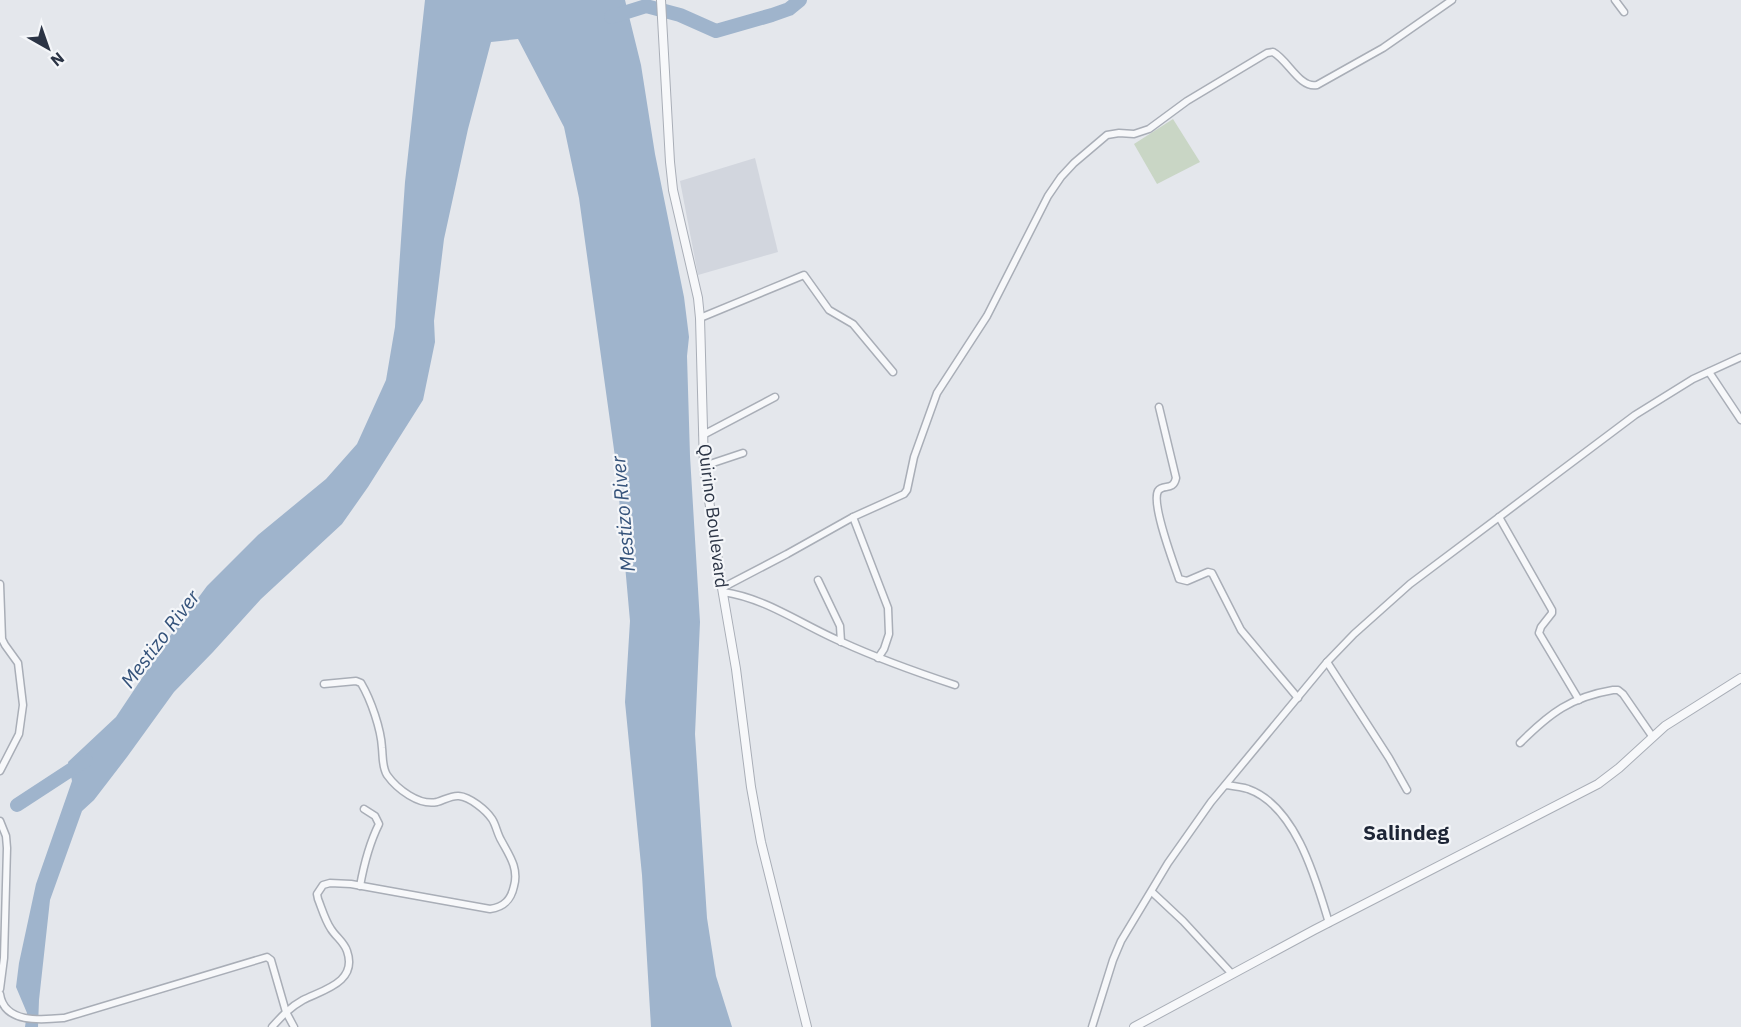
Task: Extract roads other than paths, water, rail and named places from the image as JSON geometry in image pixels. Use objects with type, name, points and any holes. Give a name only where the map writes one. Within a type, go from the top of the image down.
[{"type":"street","name":"Quirino Boulevard","points":[[661,0],[670,162],[673,190],[700,318],[705,466],[722,590],[761,842],[807,1027]]},
{"type":"street","points":[[722,590],[853,517],[904,494],[907,490],[914,457],[937,393],[987,316],[1048,196],[1074,163],[1107,135],[1134,134],[1149,129],[1187,101],[1267,53],[1273,52],[1280,56],[1305,84],[1317,85],[1383,48],[1452,0]]},
{"type":"street","points":[[1615,0],[1624,12]]},
{"type":"street","points":[[700,318],[804,275],[829,310],[853,324],[893,372]]},
{"type":"street","points":[[1092,1027],[1121,941],[1168,863],[1197,820],[1327,662],[1354,634],[1410,584],[1635,415],[1669,393],[1741,357]]},
{"type":"street","points":[[1708,372],[1741,420]]},
{"type":"street","points":[[703,435],[775,396]]},
{"type":"street","points":[[1159,408],[1176,478],[1172,486],[1160,488],[1157,504],[1166,542],[1179,579],[1187,581],[1208,572],[1212,573],[1241,630],[1298,698]]},
{"type":"street","points":[[705,466],[743,453]]},
{"type":"street","points":[[853,517],[888,608],[889,634],[885,649],[879,658]]},
{"type":"street","points":[[1499,517],[1552,610],[1540,627],[1539,633],[1579,700]]},
{"type":"street","points":[[818,580],[840,626],[841,642]]},
{"type":"street","points":[[0,584],[3,639],[18,663],[23,705],[19,734],[0,771]]},
{"type":"street","points":[[722,590],[756,599],[841,642],[955,685]]},
{"type":"street","points":[[1327,662],[1407,790]]},
{"type":"street","points":[[1134,1027],[1598,784],[1619,768],[1652,736],[1680,715],[1741,678]]},
{"type":"street","points":[[272,1027],[285,1009],[334,985],[346,973],[348,953],[331,929],[318,899],[319,889],[323,885],[330,883],[360,886],[490,909],[501,906],[510,899],[515,884],[515,869],[511,856],[500,838],[493,819],[484,809],[459,795],[439,802],[423,802],[403,790],[386,774],[373,710],[361,683],[356,681],[324,684]]},
{"type":"street","points":[[1520,743],[1553,713],[1579,700],[1602,692],[1617,690],[1623,694],[1652,736]]},
{"type":"street","points":[[1226,785],[1251,790],[1274,805],[1294,831],[1312,869],[1329,923]]},
{"type":"street","points":[[360,886],[369,847],[379,824],[375,816],[364,810]]},
{"type":"street","points":[[0,821],[6,836],[7,848],[4,958],[0,988]]},
{"type":"street","points":[[1152,892],[1205,943],[1232,974]]},
{"type":"street","points":[[0,994],[6,1008],[15,1015],[45,1020],[64,1018],[267,957],[271,960],[285,1009],[294,1027]]},
{"type":"water","points":[[425,0],[625,0],[641,65],[655,154],[684,297],[689,337],[687,356],[690,456],[700,622],[695,734],[707,918],[716,976],[732,1027],[651,1027],[642,875],[625,702],[630,621],[616,464],[579,198],[564,127],[518,39],[491,42],[468,129],[444,239],[434,321],[435,342],[423,400],[342,524],[261,599],[174,692],[94,800],[82,811],[50,900],[38,1027],[25,1027],[27,1013],[16,987],[19,963],[36,884],[72,781],[68,762],[116,717],[170,636],[207,586],[258,535],[326,479],[357,444],[386,380],[395,327],[405,182]]},
{"type":"waterway","points":[[611,17],[646,6],[680,15],[716,31],[789,9],[800,0]]},
{"type":"waterway","name":"Mestizo River","points":[[17,805],[86,760]]},
{"type":"district","name":"Salindeg","points":[[1406,833]]}]
